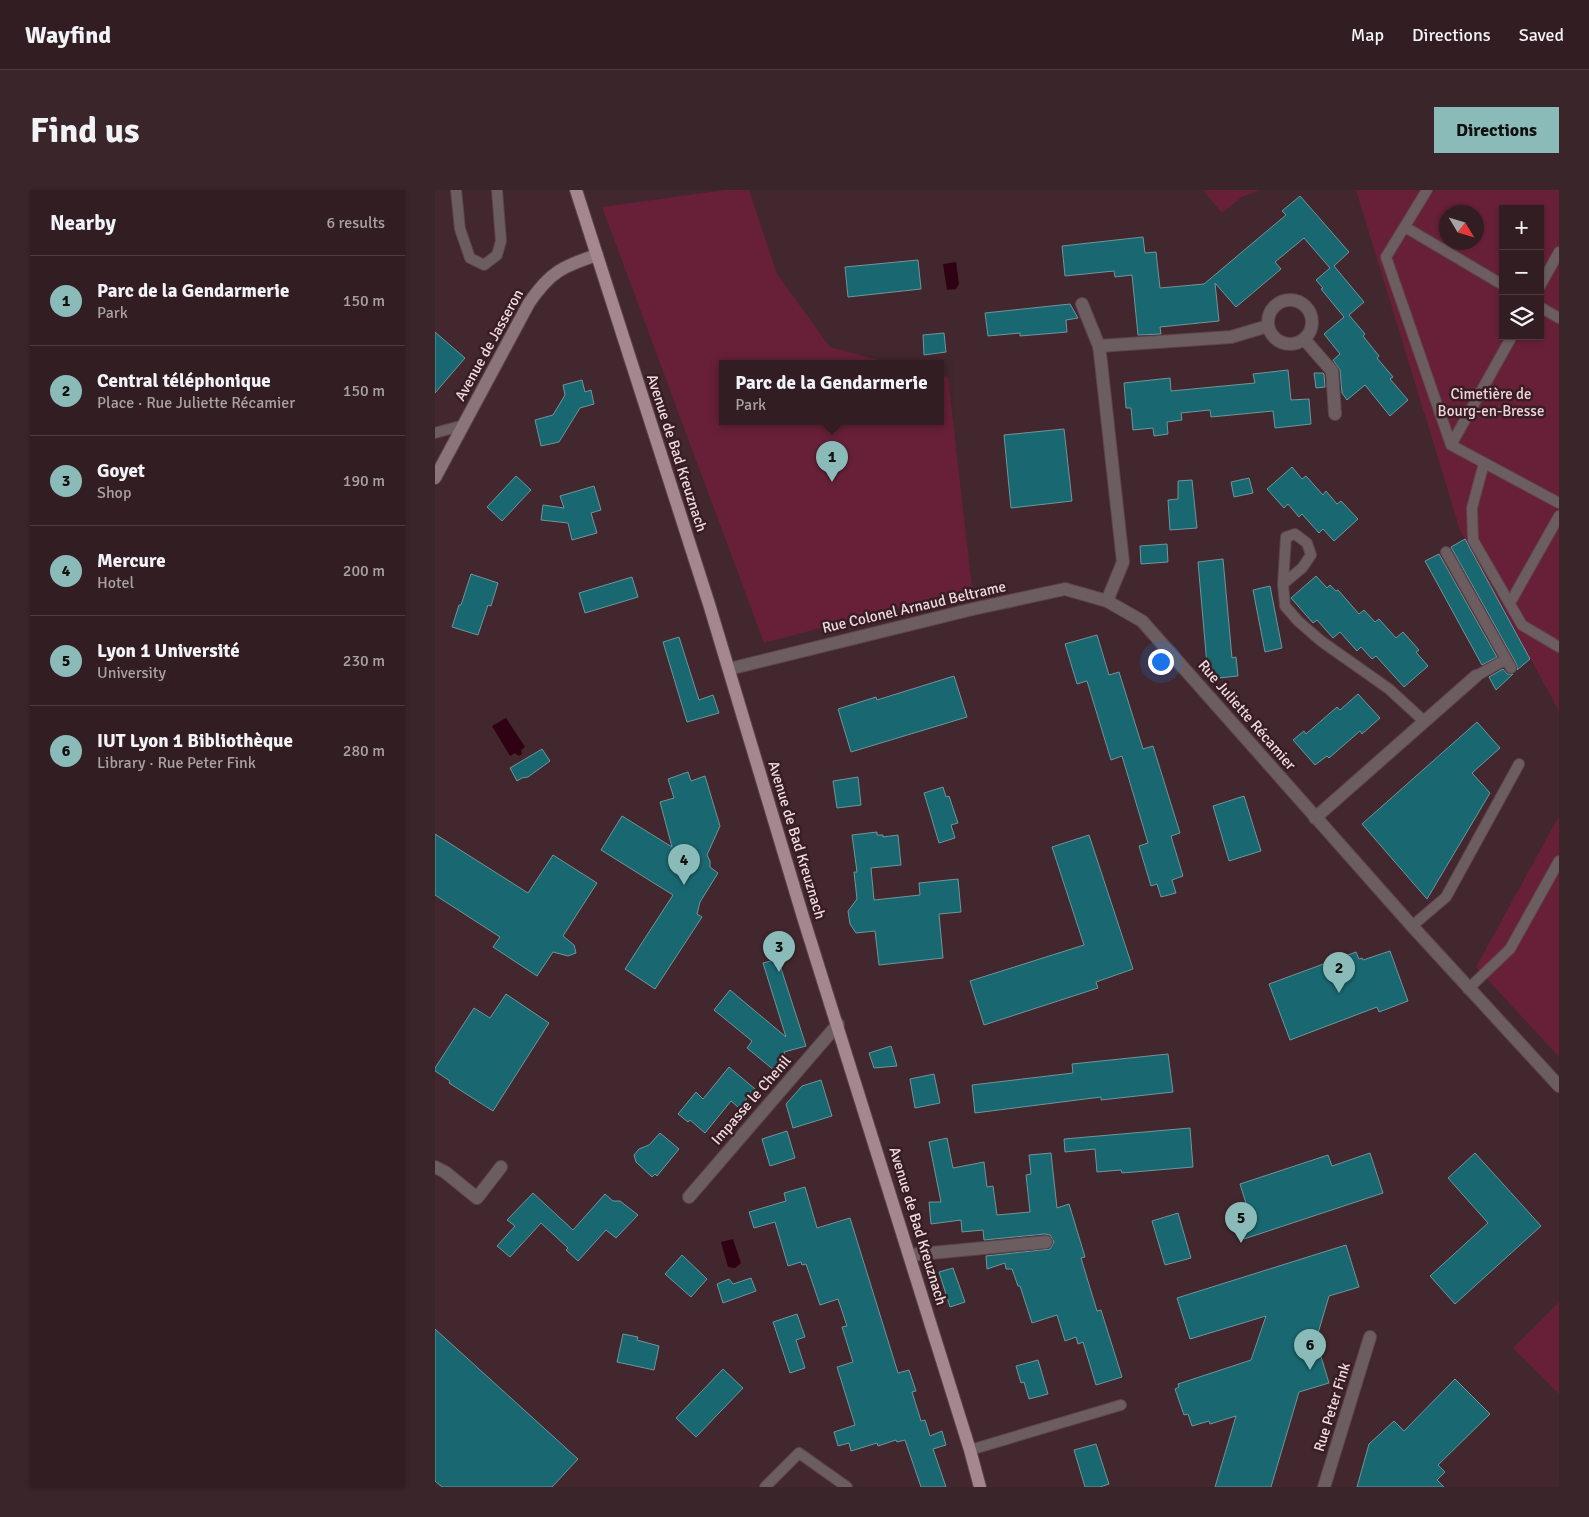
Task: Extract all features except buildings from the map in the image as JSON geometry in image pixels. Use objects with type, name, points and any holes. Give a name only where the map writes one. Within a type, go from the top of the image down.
[{"type":"main road","name":"Avenue de Bad Kreuznach","points":[[577,190],[729,669],[803,917],[838,1024],[980,1487]]},
{"type":"main road","name":"Avenue de Jasseron","points":[[435,478],[536,292],[552,275],[567,265],[597,255]]},
{"type":"street","points":[[1285,300],[1293,300],[1306,306],[1312,318],[1312,326],[1304,339],[1297,343],[1283,343],[1271,333],[1268,326],[1268,318],[1272,309],[1277,304],[1285,300]]},
{"type":"street","points":[[1082,304],[1099,346],[1123,562],[1107,601]]},
{"type":"street","points":[[1099,346],[1231,337],[1268,326]]},
{"type":"street","points":[[1304,339],[1332,371],[1335,414]]},
{"type":"street","name":"Rue Colonel Arnaud Beltrame","points":[[729,669],[973,609],[1065,589],[1107,601]]},
{"type":"street","name":"Rue Juliette Récamier","points":[[1107,601],[1142,621],[1468,989],[1559,1086]]},
{"type":"street","points":[[1315,818],[1476,676]]},
{"type":"street","name":"Impasse le Chenil","points":[[689,1197],[838,1024]]},
{"type":"street","points":[[435,1167],[445,1172],[477,1198],[501,1168]]},
{"type":"street","points":[[909,1255],[1046,1242]]},
{"type":"street","name":"Rue Peter Fink","points":[[1324,1487],[1370,1337]]},
{"type":"lane","points":[[456,190],[460,229],[470,258],[485,265],[497,256],[501,241],[497,190]]},
{"type":"lane","points":[[1427,190],[1386,258],[1451,445],[1559,503]]},
{"type":"lane","points":[[1405,226],[1499,283]]},
{"type":"lane","points":[[1544,279],[1559,252]]},
{"type":"lane","points":[[1544,309],[1559,318]]},
{"type":"lane","points":[[1451,445],[1510,340]]},
{"type":"lane","points":[[435,433],[463,424]]},
{"type":"lane","points":[[1484,463],[1472,508],[1473,540],[1523,625],[1559,647]]},
{"type":"lane","points":[[1510,603],[1559,516]]},
{"type":"lane","points":[[1445,552],[1508,664],[1476,676]]},
{"type":"lane","points":[[1283,584],[1285,606],[1298,621],[1321,641],[1389,689],[1425,722]]},
{"type":"lane","points":[[1412,926],[1446,897],[1519,764]]},
{"type":"lane","points":[[1468,989],[1510,949],[1559,861]]},
{"type":"lane","points":[[970,1450],[1121,1405]]},
{"type":"lane","points":[[765,1487],[799,1453],[847,1487]]},
{"type":"green space","points":[[725,190],[749,190],[777,274],[830,347],[878,360],[719,360],[719,425],[944,425],[944,376],[948,377],[972,588],[764,643],[602,207]]},
{"type":"green space","points":[[1203,190],[1260,190],[1242,197],[1222,213]]},
{"type":"green space","name":"Cimetière de Bourg-en-Bresse","points":[[1356,190],[1559,190],[1559,711],[1460,530]]},
{"type":"green space","points":[[1559,816],[1559,1057],[1476,967]]},
{"type":"green space","points":[[1559,1302],[1559,1394],[1513,1348]]},
{"type":"shaded area","points":[[956,262],[959,284],[956,289],[947,290],[943,264]]},
{"type":"shaded area","points":[[506,718],[525,747],[521,750],[522,754],[519,756],[515,753],[510,756],[492,726]]},
{"type":"shaded area","points":[[733,1239],[741,1263],[735,1268],[728,1267],[721,1242]]},
{"type":"place","name":"Parc de la Gendarmerie","points":[[832,482]]},
{"type":"place","name":"Mercure","points":[[684,885]]},
{"type":"place","name":"Goyet","points":[[779,972]]},
{"type":"place","name":"Central téléphonique","points":[[1339,993]]},
{"type":"place","name":"Lyon 1 Université","points":[[1241,1243]]},
{"type":"place","name":"IUT Lyon 1 Bibliothèque","points":[[1310,1370]]}]
